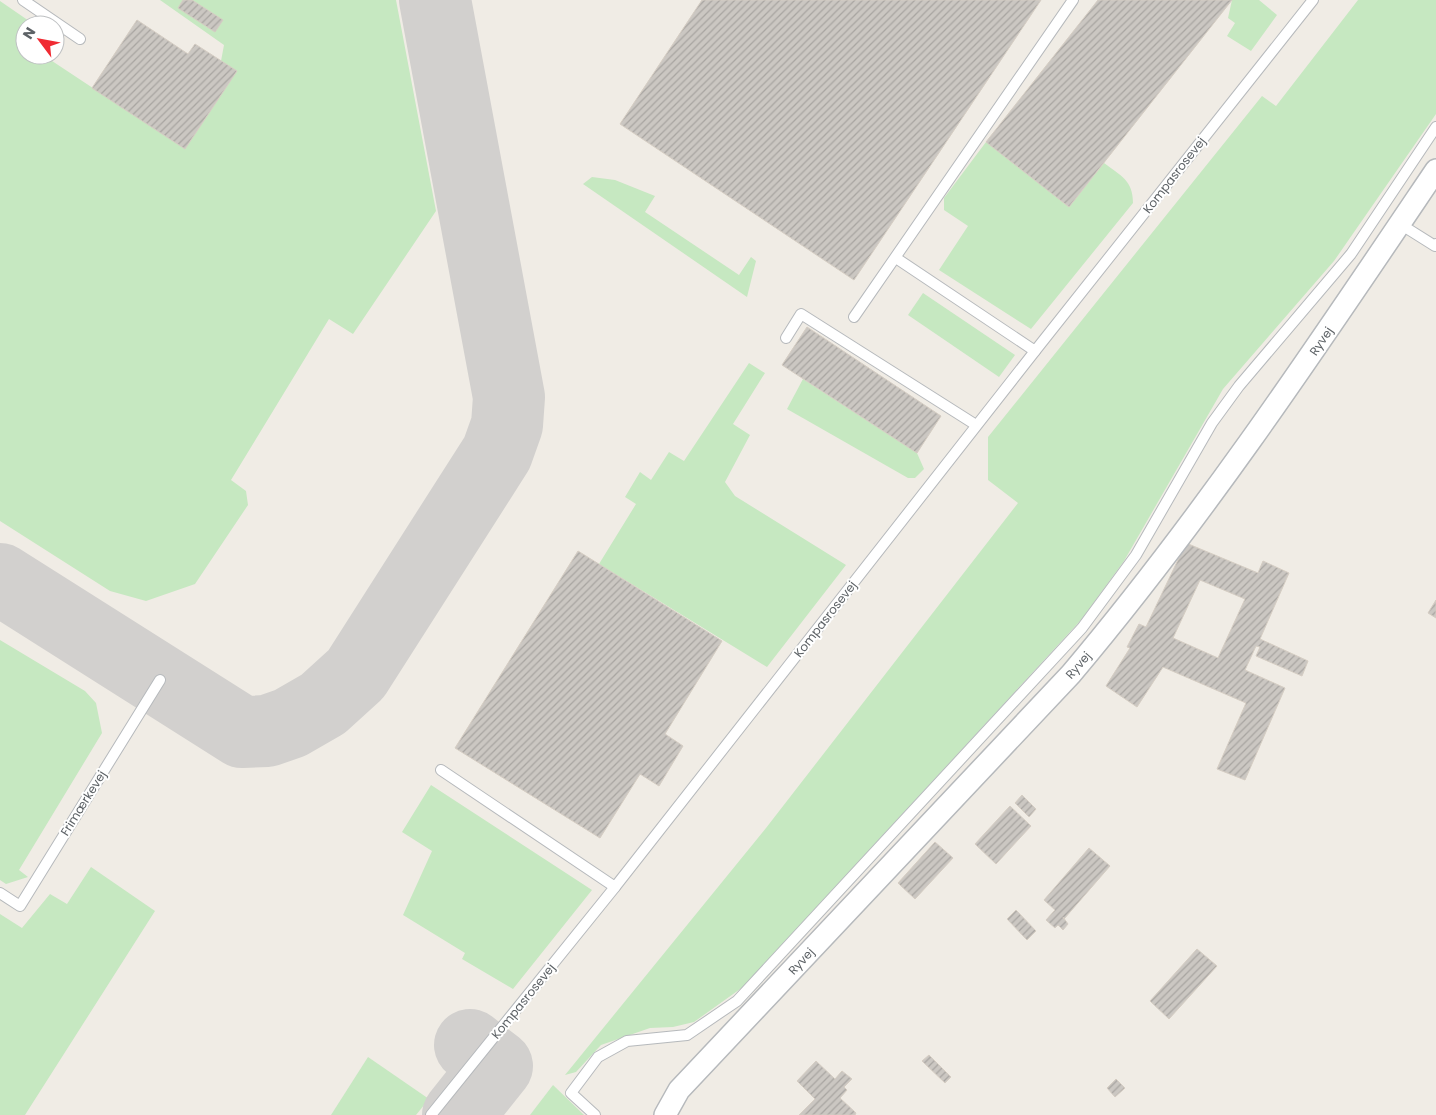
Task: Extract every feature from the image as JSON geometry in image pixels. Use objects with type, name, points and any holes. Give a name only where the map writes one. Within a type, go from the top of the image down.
[{"type":"street","name":"Ryvej","points":[[665,1115],[679,1090],[1072,674],[1123,613],[1282,398],[1436,170]]},
{"type":"lane","points":[[23,0],[80,39]]},
{"type":"lane","points":[[854,317],[1073,0]]},
{"type":"lane","name":"Kompasrosevej","points":[[431,1115],[616,887],[976,425],[1313,0]]},
{"type":"lane","points":[[595,1115],[571,1092],[598,1057],[627,1041],[687,1035],[737,1001],[1082,628],[1136,555],[1212,423],[1239,386],[1351,254],[1436,127]]},
{"type":"lane","points":[[1400,224],[1435,246],[1436,244]]},
{"type":"lane","points":[[896,258],[1035,351]]},
{"type":"lane","points":[[786,338],[801,314],[976,425]]},
{"type":"lane","name":"Frimærkevej","points":[[0,893],[20,906],[160,680]]},
{"type":"lane","points":[[441,770],[616,887]]},
{"type":"green space","points":[[160,0],[396,0],[436,211],[353,334],[329,319],[231,480],[246,491],[248,505],[195,584],[146,601],[110,591],[0,521],[0,1],[20,15],[15,15],[15,65],[58,65],[185,149],[237,71],[221,61],[224,45]]},
{"type":"green space","points":[[1232,0],[1259,0],[1277,15],[1251,51],[1227,36],[1235,23],[1228,18]]},
{"type":"green space","points":[[1358,0],[1436,0],[1436,114],[1334,261],[1223,389],[1124,561],[1081,620],[743,987],[694,1022],[673,1027],[650,1028],[601,1045],[576,1072],[565,1075],[766,828],[1018,503],[988,480],[988,437],[1262,96],[1276,106]]},
{"type":"green space","points":[[986,142],[1069,207],[1104,163],[1121,175],[1131,189],[1133,203],[1031,329],[939,270],[968,226],[944,210],[944,198]]},
{"type":"green space","points":[[592,177],[615,180],[655,196],[645,212],[739,275],[751,257],[756,261],[747,297],[583,184]]},
{"type":"green space","points":[[923,293],[1015,355],[999,377],[908,315]]},
{"type":"green space","points":[[749,363],[765,373],[733,424],[750,435],[725,482],[735,496],[846,565],[767,667],[599,564],[636,504],[625,497],[640,472],[651,480],[669,452],[684,461]]},
{"type":"green space","points":[[803,379],[917,453],[924,469],[915,478],[908,478],[787,409]]},
{"type":"green space","points":[[0,640],[85,691],[96,703],[102,733],[19,870],[28,877],[6,884],[0,880]]},
{"type":"green space","points":[[431,785],[592,890],[513,989],[462,959],[465,953],[403,915],[432,851],[402,832]]},
{"type":"green space","points":[[91,867],[155,911],[25,1115],[0,1115],[0,914],[22,928],[50,894],[67,904]]},
{"type":"green space","points":[[368,1057],[429,1099],[416,1115],[331,1115]]},
{"type":"green space","points":[[553,1085],[584,1115],[530,1115]]},
{"type":"building","points":[[183,0],[192,0],[223,20],[215,32],[178,8]]},
{"type":"building","points":[[702,0],[1041,0],[854,280],[620,124]]},
{"type":"building","points":[[1098,0],[1232,0],[1069,207],[986,142]]},
{"type":"building","points":[[137,20],[188,54],[195,44],[237,71],[185,149],[92,88]]},
{"type":"building","points":[[807,327],[941,416],[917,453],[782,365]]},
{"type":"building","points":[[1186,543],[1258,573],[1263,561],[1289,573],[1260,639],[1308,661],[1302,676],[1256,656],[1260,647],[1256,646],[1245,670],[1285,688],[1245,780],[1217,769],[1246,703],[1163,667],[1137,707],[1106,686],[1130,648],[1127,647],[1139,624],[1146,627]],"holes":[[[1200,580],[1245,599],[1218,658],[1173,638]]]},
{"type":"building","points":[[578,551],[722,641],[665,734],[683,746],[659,786],[640,774],[600,838],[455,748]]},
{"type":"building","points":[[1436,600],[1436,618],[1428,613]]},
{"type":"building","points":[[1022,795],[1036,809],[1029,817],[1015,803]]},
{"type":"building","points":[[1010,806],[1031,826],[996,864],[975,844]]},
{"type":"building","points":[[935,842],[953,858],[915,899],[898,883]]},
{"type":"building","points":[[1089,848],[1110,866],[1064,919],[1068,924],[1063,930],[1058,925],[1055,928],[1046,920],[1055,910],[1044,900]]},
{"type":"building","points":[[1016,910],[1036,931],[1027,940],[1007,919]]},
{"type":"building","points":[[1197,949],[1217,966],[1169,1019],[1150,1001]]},
{"type":"building","points":[[929,1055],[951,1077],[945,1083],[922,1061]]},
{"type":"building","points":[[816,1061],[835,1079],[842,1071],[852,1079],[844,1087],[847,1090],[840,1098],[856,1113],[855,1115],[799,1115],[815,1099],[797,1081]]},
{"type":"building","points":[[1116,1079],[1125,1088],[1115,1097],[1107,1088]]},
{"type":"taxiway","points":[[0,579],[242,732],[267,731],[290,723],[323,704],[356,674],[497,453],[507,425],[509,397],[435,0]]},
{"type":"taxiway","points":[[458,1115],[497,1066],[470,1045]]}]
